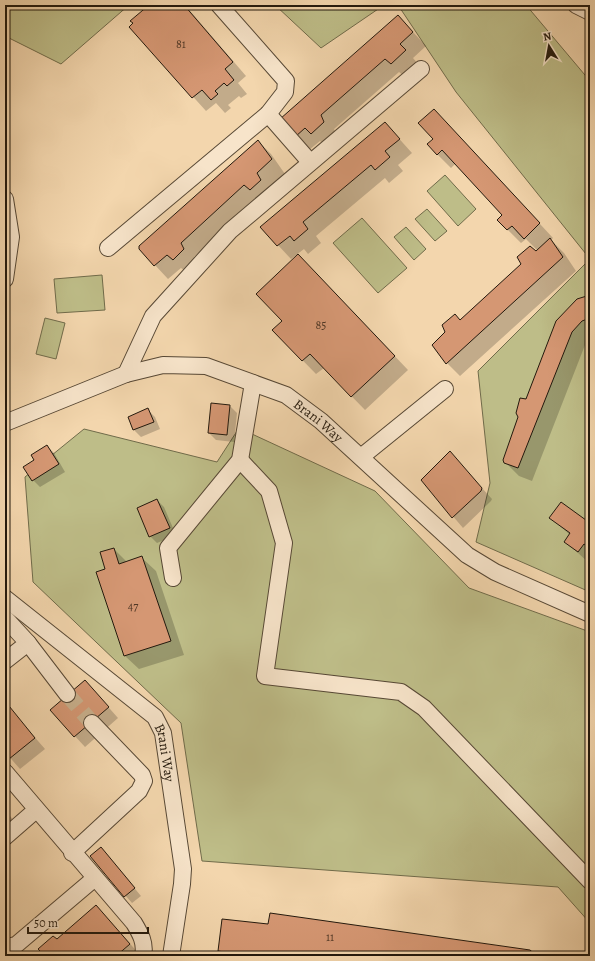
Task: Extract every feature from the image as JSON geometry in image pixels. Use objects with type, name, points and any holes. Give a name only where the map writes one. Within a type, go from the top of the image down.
[{"type":"street","points":[[108,248],[268,114],[285,92],[286,81],[219,5]]},
{"type":"street","points":[[576,5],[590,12]]},
{"type":"street","points":[[126,374],[153,316],[230,231],[421,68]]},
{"type":"street","points":[[268,114],[310,162]]},
{"type":"street","points":[[5,199],[11,237],[5,279]]},
{"type":"street","name":"Brani Way","points":[[5,423],[126,374],[163,365],[206,366],[286,395],[321,421],[467,555],[495,572],[590,614]]},
{"type":"street","points":[[173,578],[168,548],[240,460],[253,383]]},
{"type":"street","points":[[361,457],[445,389]]},
{"type":"street","points":[[240,460],[269,491],[284,543],[265,676],[401,692],[424,708],[590,881]]},
{"type":"street","name":"Brani Way","points":[[5,598],[155,717],[159,722],[163,733],[183,869],[182,884],[170,956]]},
{"type":"street","points":[[5,618],[28,644],[67,694]]},
{"type":"street","points":[[5,661],[28,644]]},
{"type":"street","points":[[72,853],[139,791],[144,782],[142,775],[92,723]]},
{"type":"street","points":[[5,772],[72,853],[134,922],[143,937],[143,956]]},
{"type":"street","points":[[5,837],[36,810]]},
{"type":"street","points":[[5,947],[16,946],[95,878]]},
{"type":"shaded area","points":[[5,5],[129,5],[61,64],[5,36]]},
{"type":"shaded area","points":[[275,5],[384,5],[321,48]]},
{"type":"shaded area","points":[[398,5],[526,5],[590,81],[590,259],[456,92]]},
{"type":"shaded area","points":[[445,175],[476,209],[458,226],[427,191]]},
{"type":"shaded area","points":[[427,209],[447,231],[435,241],[415,219]]},
{"type":"shaded area","points":[[362,218],[407,268],[378,293],[333,243]]},
{"type":"shaded area","points":[[406,227],[426,249],[414,260],[394,237]]},
{"type":"shaded area","points":[[590,259],[590,592],[476,542],[490,483],[478,371]]},
{"type":"shaded area","points":[[102,275],[105,310],[57,313],[54,279]]},
{"type":"shaded area","points":[[45,318],[65,323],[56,359],[36,354]]},
{"type":"shaded area","points":[[239,428],[375,491],[469,588],[590,632],[590,923],[558,887],[202,861],[181,723],[33,582],[25,477],[84,429],[217,462]]},
{"type":"building","points":[[149,5],[184,5],[233,62],[225,69],[234,80],[227,86],[224,83],[215,91],[218,94],[211,100],[202,90],[192,98],[129,27],[133,23],[130,21]]},
{"type":"building","points":[[398,15],[413,32],[400,44],[406,50],[391,64],[385,59],[321,115],[324,122],[311,134],[305,128],[295,137],[280,119]]},
{"type":"building","points":[[434,109],[540,223],[524,239],[512,226],[507,230],[497,220],[502,215],[442,150],[437,155],[427,144],[433,139],[418,123]]},
{"type":"building","points":[[385,122],[400,139],[385,151],[390,157],[375,170],[371,165],[303,222],[308,229],[294,241],[290,236],[277,246],[260,227]]},
{"type":"building","points":[[258,140],[272,159],[257,173],[261,180],[250,190],[244,185],[181,243],[184,249],[173,260],[167,255],[154,266],[139,249],[139,246]]},
{"type":"building","points":[[550,238],[563,257],[446,364],[432,345],[445,332],[442,325],[455,314],[460,320],[521,264],[517,257],[530,246],[536,251]]},
{"type":"building","points":[[298,254],[395,356],[351,397],[310,354],[302,361],[272,330],[282,321],[256,294]]},
{"type":"building","points":[[590,295],[590,318],[582,321],[572,332],[518,468],[504,463],[503,460],[518,417],[516,413],[520,398],[526,399],[556,321],[577,299]]},
{"type":"building","points":[[211,403],[230,405],[227,435],[208,433]]},
{"type":"building","points":[[148,408],[154,422],[133,430],[128,417]]},
{"type":"building","points":[[47,445],[59,464],[32,481],[23,467],[34,460],[31,455]]},
{"type":"building","points":[[450,451],[482,488],[481,491],[452,518],[421,480]]},
{"type":"building","points":[[157,499],[170,528],[149,537],[137,508]]},
{"type":"building","points":[[561,502],[590,523],[590,548],[584,544],[578,552],[564,542],[570,533],[549,518]]},
{"type":"building","points":[[114,548],[119,564],[142,556],[171,641],[124,656],[96,572],[105,569],[100,552]]},
{"type":"building","points":[[85,680],[109,707],[74,737],[50,710]]},
{"type":"building","points":[[5,701],[35,738],[9,759],[5,754]]},
{"type":"building","points":[[101,847],[135,888],[124,897],[90,856]]},
{"type":"building","points":[[96,905],[130,944],[116,956],[38,956],[42,953],[38,949],[53,936],[57,939]]},
{"type":"building","points":[[270,913],[530,950],[537,956],[250,956],[218,951],[222,919],[268,924]]},
{"type":"tunnel","points":[[67,694],[92,723]]}]
